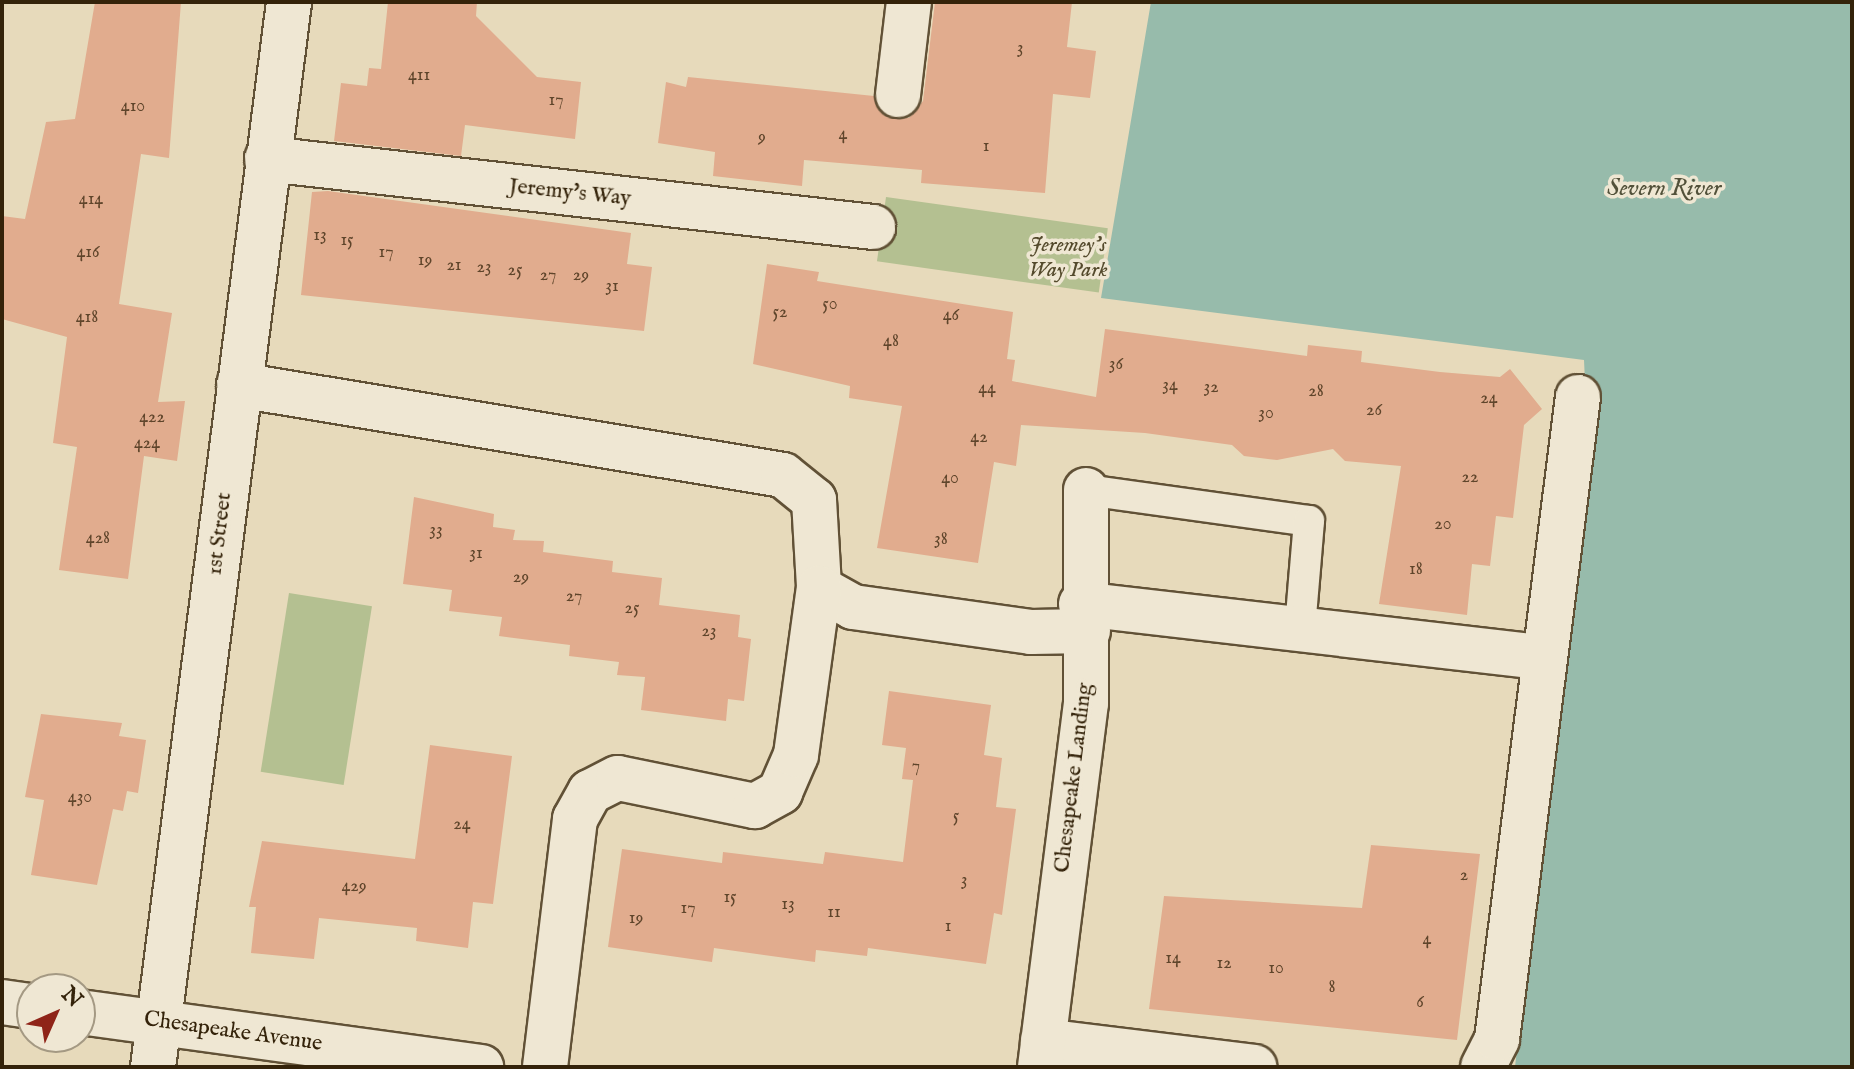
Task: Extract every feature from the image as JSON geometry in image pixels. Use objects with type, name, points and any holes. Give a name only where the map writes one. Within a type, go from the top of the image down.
[{"type":"street","name":"1st Street","points":[[153,1067],[289,2]]},
{"type":"street","points":[[898,95],[909,2]]},
{"type":"street","name":"Jeremy's Way","points":[[267,159],[873,227]]},
{"type":"street","points":[[239,385],[783,475],[814,500],[819,588],[796,755],[780,792],[755,806],[618,778],[590,792],[575,819],[545,1067]]},
{"type":"street","points":[[1483,1067],[1497,1039],[1578,397]]},
{"type":"street","name":"Chesapeake Landing","points":[[1042,1054],[1086,703],[1086,490]]},
{"type":"street","points":[[819,588],[853,607],[1031,632],[1084,618],[1300,629],[1545,658]]},
{"type":"street","name":"Chesapeake Avenue","points":[[96,1014],[481,1067]]},
{"type":"street","points":[[1042,1054],[1254,1067]]},
{"type":"lane","points":[[1086,490],[1309,521],[1300,629]]},
{"type":"green space","name":"Jeremey's Way Park","points":[[886,197],[1108,228],[1099,293],[877,261]]},
{"type":"green space","points":[[289,593],[372,606],[344,785],[261,772]]},
{"type":"water","name":"Severn River","points":[[1151,2],[1852,2],[1852,1067],[1515,1067],[1587,426],[1584,360],[1101,298]]},
{"type":"building","points":[[95,2],[181,2],[169,158],[141,154],[119,304],[172,313],[158,402],[185,401],[177,461],[144,456],[128,579],[59,570],[77,447],[53,443],[67,337],[2,319],[2,216],[25,219],[46,122],[75,119]]},
{"type":"building","points":[[388,2],[477,2],[476,16],[537,77],[581,82],[575,139],[465,125],[461,156],[334,141],[341,83],[367,86],[369,68],[381,69]]},
{"type":"building","points":[[935,2],[1072,2],[1067,47],[1096,51],[1090,98],[1053,94],[1045,193],[921,183],[922,170],[804,160],[802,186],[713,176],[715,152],[658,143],[666,82],[686,87],[688,77],[874,96],[884,115],[909,118],[923,101]]},
{"type":"building","points":[[328,191],[631,233],[627,264],[652,267],[644,331],[301,295],[312,192]]},
{"type":"building","points":[[767,264],[819,272],[817,281],[1013,312],[1007,359],[1015,360],[1012,381],[1096,397],[1105,329],[1307,356],[1308,345],[1362,351],[1361,362],[1440,372],[1500,377],[1510,369],[1542,409],[1524,425],[1513,518],[1496,516],[1490,566],[1472,564],[1467,615],[1379,604],[1401,466],[1345,461],[1333,449],[1277,460],[1244,456],[1232,445],[1145,433],[1021,425],[1016,466],[994,462],[978,563],[877,548],[902,406],[849,398],[850,386],[753,364]]},
{"type":"building","points":[[414,497],[494,514],[493,527],[515,530],[513,540],[544,541],[543,552],[613,561],[612,572],[662,578],[659,605],[740,615],[738,637],[751,639],[744,701],[728,699],[726,721],[641,710],[645,677],[617,675],[619,662],[569,656],[570,645],[499,636],[502,617],[449,611],[452,590],[403,584]]},
{"type":"building","points":[[889,691],[991,705],[984,755],[1002,758],[996,807],[1016,809],[1002,915],[994,913],[986,964],[868,948],[867,956],[816,950],[815,962],[714,948],[712,962],[608,947],[622,849],[722,863],[723,852],[823,864],[825,852],[903,862],[913,780],[902,779],[906,748],[882,745]]},
{"type":"building","points":[[41,714],[122,723],[119,736],[146,740],[138,793],[127,791],[123,811],[113,809],[97,885],[31,875],[44,800],[25,797]]},
{"type":"building","points":[[430,745],[512,756],[493,904],[473,902],[468,948],[416,941],[417,928],[319,918],[314,959],[251,953],[256,907],[249,907],[262,841],[415,859]]},
{"type":"building","points":[[1371,845],[1480,854],[1457,1040],[1149,1009],[1164,896],[1362,908]]}]
